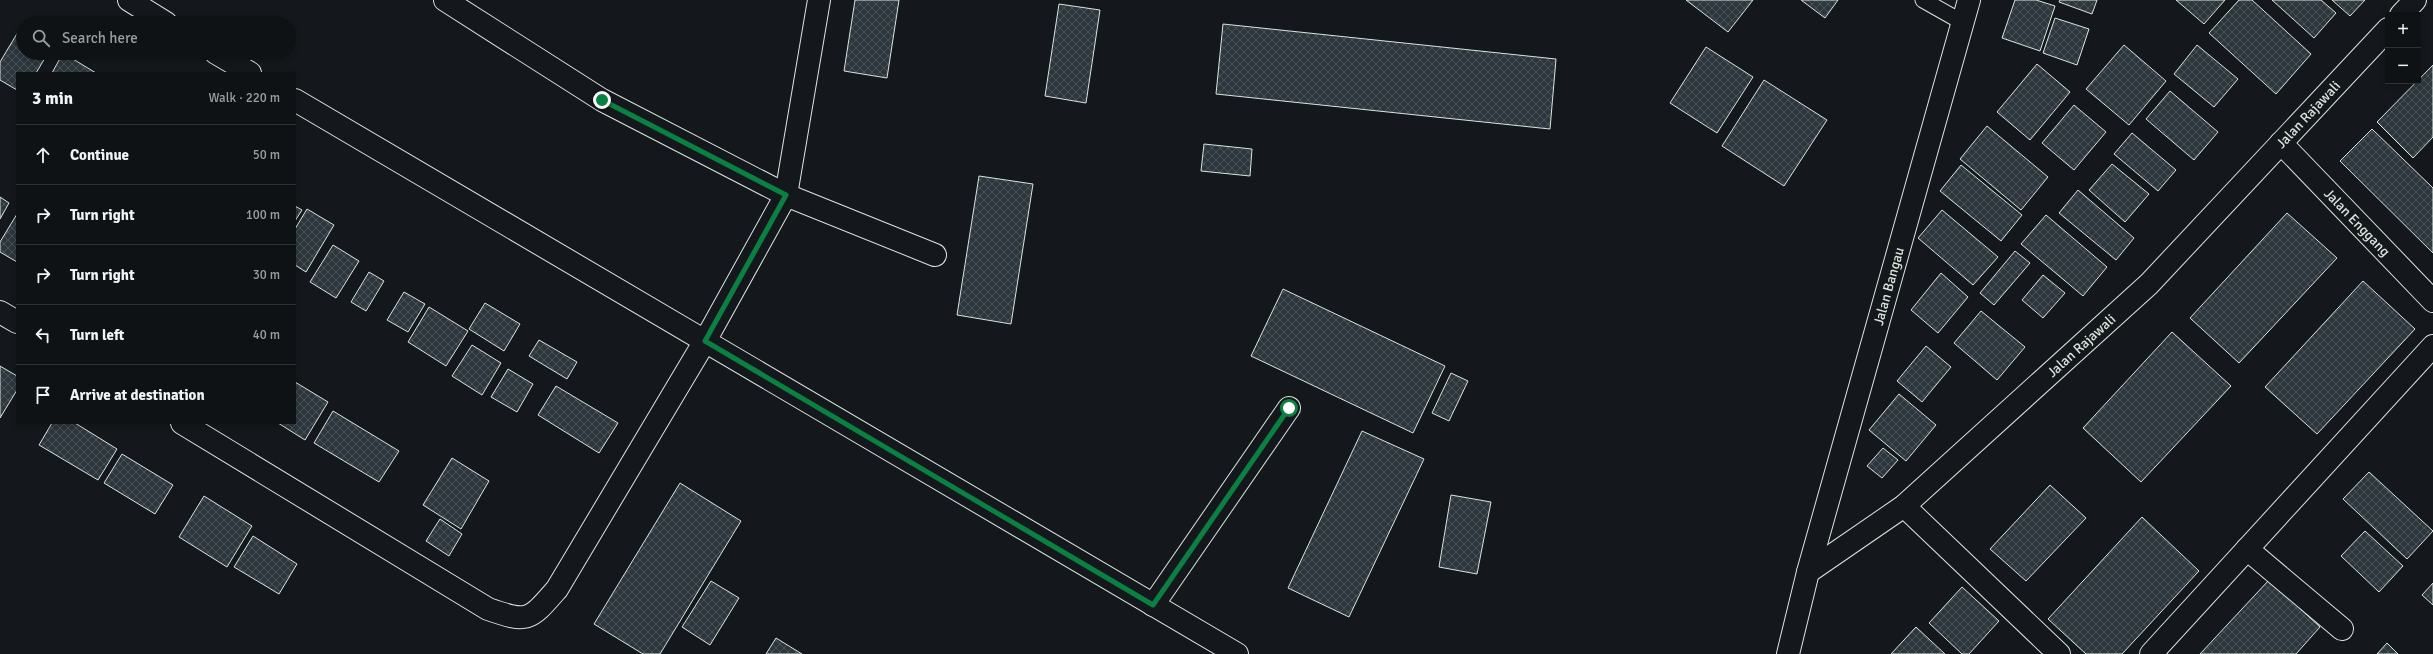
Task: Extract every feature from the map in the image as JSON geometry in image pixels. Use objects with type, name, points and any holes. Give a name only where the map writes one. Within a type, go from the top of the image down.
[{"type":"street","points":[[129,0],[155,16]]},
{"type":"street","points":[[445,0],[602,100],[786,195],[935,255]]},
{"type":"street","points":[[184,424],[488,609],[516,619],[536,614],[557,589],[705,341],[786,195],[819,0]]},
{"type":"street","name":"Jalan Bangau","points":[[1808,572],[1969,0]]},
{"type":"street","points":[[2404,12],[2415,0]]},
{"type":"street","name":"Jalan Rajawali","points":[[1808,572],[1904,506],[2149,284],[2385,32]]},
{"type":"street","points":[[228,60],[248,72]]},
{"type":"street","points":[[296,101],[1237,654]]},
{"type":"street","name":"Jalan Enggang","points":[[2281,143],[2433,301]]},
{"type":"street","points":[[0,312],[16,321]]},
{"type":"street","points":[[2151,654],[2433,346]]},
{"type":"street","points":[[1153,605],[1289,408]]},
{"type":"street","points":[[1904,506],[2059,654]]},
{"type":"street","points":[[2247,549],[2342,629]]},
{"type":"street","points":[[1788,654],[1808,572]]},
{"type":"lane","points":[[1923,0],[1962,22]]},
{"type":"building","points":[[855,0],[899,0],[887,78],[844,71]]},
{"type":"building","points":[[1686,0],[1753,0],[1728,32]]},
{"type":"building","points":[[1801,0],[1838,0],[1825,18]]},
{"type":"building","points":[[2015,0],[2036,0],[2055,6],[2040,51],[2002,38]]},
{"type":"building","points":[[2060,0],[2097,0],[2092,14],[2059,2]]},
{"type":"building","points":[[2176,0],[2225,0],[2204,24]]},
{"type":"building","points":[[2239,0],[2252,0],[2311,54],[2276,94],[2209,33]]},
{"type":"building","points":[[2272,0],[2321,0],[2336,13],[2314,38]]},
{"type":"building","points":[[2332,0],[2365,0],[2350,16]]},
{"type":"building","points":[[1059,4],[1100,10],[1086,103],[1045,96]]},
{"type":"building","points":[[2055,18],[2089,29],[2077,65],[2043,53]]},
{"type":"building","points":[[1223,24],[1556,59],[1550,129],[1216,94]]},
{"type":"building","points":[[16,35],[16,60],[44,60],[37,72],[16,72],[16,89],[0,80],[0,62]]},
{"type":"building","points":[[2124,45],[2166,81],[2129,125],[2086,89]]},
{"type":"building","points":[[2197,45],[2238,79],[2214,107],[2174,74]]},
{"type":"building","points":[[1706,47],[1753,77],[1717,133],[1670,103]]},
{"type":"building","points":[[59,60],[75,60],[94,72],[53,72]]},
{"type":"building","points":[[2037,64],[2070,92],[2030,140],[1997,112]]},
{"type":"building","points":[[2433,65],[2433,137],[2413,158],[2377,122],[2414,84],[2421,84],[2421,77]]},
{"type":"building","points":[[1764,80],[1827,120],[1784,186],[1722,146]]},
{"type":"building","points":[[2170,91],[2218,132],[2194,160],[2146,119]]},
{"type":"building","points":[[2074,105],[2106,132],[2074,170],[2042,143]]},
{"type":"building","points":[[1987,126],[2048,177],[2021,210],[1960,159]]},
{"type":"building","points":[[2372,129],[2433,188],[2433,253],[2340,161]]},
{"type":"building","points":[[2132,133],[2176,170],[2158,191],[2114,154]]},
{"type":"building","points":[[1204,144],[1252,149],[1250,176],[1201,171]]},
{"type":"building","points":[[2112,164],[2149,194],[2125,222],[2089,190]]},
{"type":"building","points":[[1961,165],[2022,215],[2001,241],[1940,191]]},
{"type":"building","points":[[979,176],[1033,184],[1011,324],[957,315]]},
{"type":"building","points":[[2078,190],[2134,238],[2116,260],[2059,213]]},
{"type":"building","points":[[0,197],[9,203],[0,219]]},
{"type":"building","points":[[296,207],[302,210],[296,219]]},
{"type":"building","points":[[307,209],[334,225],[306,272],[296,266],[296,227]]},
{"type":"building","points":[[1942,210],[1998,257],[1973,285],[1918,238]]},
{"type":"building","points":[[2287,213],[2337,258],[2239,363],[2190,318]]},
{"type":"building","points":[[2046,215],[2107,267],[2083,296],[2021,244]]},
{"type":"building","points":[[16,216],[16,261],[0,252],[0,242]]},
{"type":"building","points":[[333,245],[359,261],[336,298],[310,282]]},
{"type":"building","points":[[2015,251],[2030,263],[1994,305],[1980,293]]},
{"type":"building","points":[[369,272],[384,281],[366,311],[351,302]]},
{"type":"building","points":[[1941,273],[1968,297],[1938,333],[1911,310]]},
{"type":"building","points":[[2043,275],[2065,293],[2043,318],[2022,300]]},
{"type":"building","points":[[2363,281],[2415,329],[2317,434],[2265,387]]},
{"type":"building","points":[[1283,289],[1445,366],[1413,433],[1251,356]]},
{"type":"building","points":[[404,292],[425,304],[408,332],[387,320]]},
{"type":"building","points":[[485,303],[520,324],[504,351],[469,329]]},
{"type":"building","points":[[429,307],[468,331],[446,366],[408,342]]},
{"type":"building","points":[[1981,311],[2025,347],[1997,380],[1954,343]]},
{"type":"building","points":[[2172,332],[2231,386],[2141,482],[2083,428]]},
{"type":"building","points":[[539,340],[577,362],[567,379],[529,356]]},
{"type":"building","points":[[472,345],[501,363],[482,395],[452,376]]},
{"type":"building","points":[[1926,346],[1951,367],[1922,402],[1897,381]]},
{"type":"building","points":[[0,366],[16,375],[16,392],[0,418]]},
{"type":"building","points":[[508,369],[533,384],[517,412],[491,397]]},
{"type":"building","points":[[1451,373],[1468,381],[1449,421],[1432,413]]},
{"type":"building","points":[[296,383],[328,402],[305,440],[280,424],[296,424]]},
{"type":"building","points":[[556,386],[618,423],[599,453],[538,415]]},
{"type":"building","points":[[1899,394],[1936,425],[1906,461],[1869,430]]},
{"type":"building","points":[[333,411],[399,451],[379,482],[314,443]]},
{"type":"building","points":[[51,424],[77,424],[117,449],[98,480],[39,445]]},
{"type":"building","points":[[1362,431],[1424,459],[1349,617],[1288,588]]},
{"type":"building","points":[[1883,448],[1898,460],[1882,478],[1867,466]]},
{"type":"building","points":[[122,454],[173,485],[155,514],[104,483]]},
{"type":"building","points":[[452,458],[489,481],[461,529],[423,505]]},
{"type":"building","points":[[2369,472],[2433,531],[2407,559],[2343,499]]},
{"type":"building","points":[[680,483],[741,521],[660,654],[643,654],[594,624]]},
{"type":"building","points":[[2050,485],[2086,518],[2026,581],[1990,549]]},
{"type":"building","points":[[1451,495],[1491,502],[1477,574],[1439,567]]},
{"type":"building","points":[[204,496],[252,526],[227,567],[179,537]]},
{"type":"building","points":[[2142,517],[2199,571],[2122,654],[2086,654],[2048,619]]},
{"type":"building","points":[[440,519],[462,534],[449,556],[426,541]]},
{"type":"building","points":[[2365,531],[2403,566],[2379,592],[2341,556]]},
{"type":"building","points":[[253,536],[297,564],[279,594],[234,567]]},
{"type":"building","points":[[2269,580],[2320,627],[2296,654],[2200,654]]},
{"type":"building","points":[[711,581],[739,598],[710,645],[682,627]]},
{"type":"building","points":[[2433,583],[2433,605],[2422,595]]},
{"type":"building","points":[[1962,587],[1999,621],[1969,654],[1962,654],[1929,623]]},
{"type":"building","points":[[1916,627],[1945,654],[1891,654]]},
{"type":"building","points":[[776,638],[802,654],[766,654]]},
{"type":"building","points":[[2387,643],[2398,654],[2377,654]]},
{"type":"route","points":[[602,100],[786,195],[705,341],[1153,605],[1228,499],[1289,408]]}]
